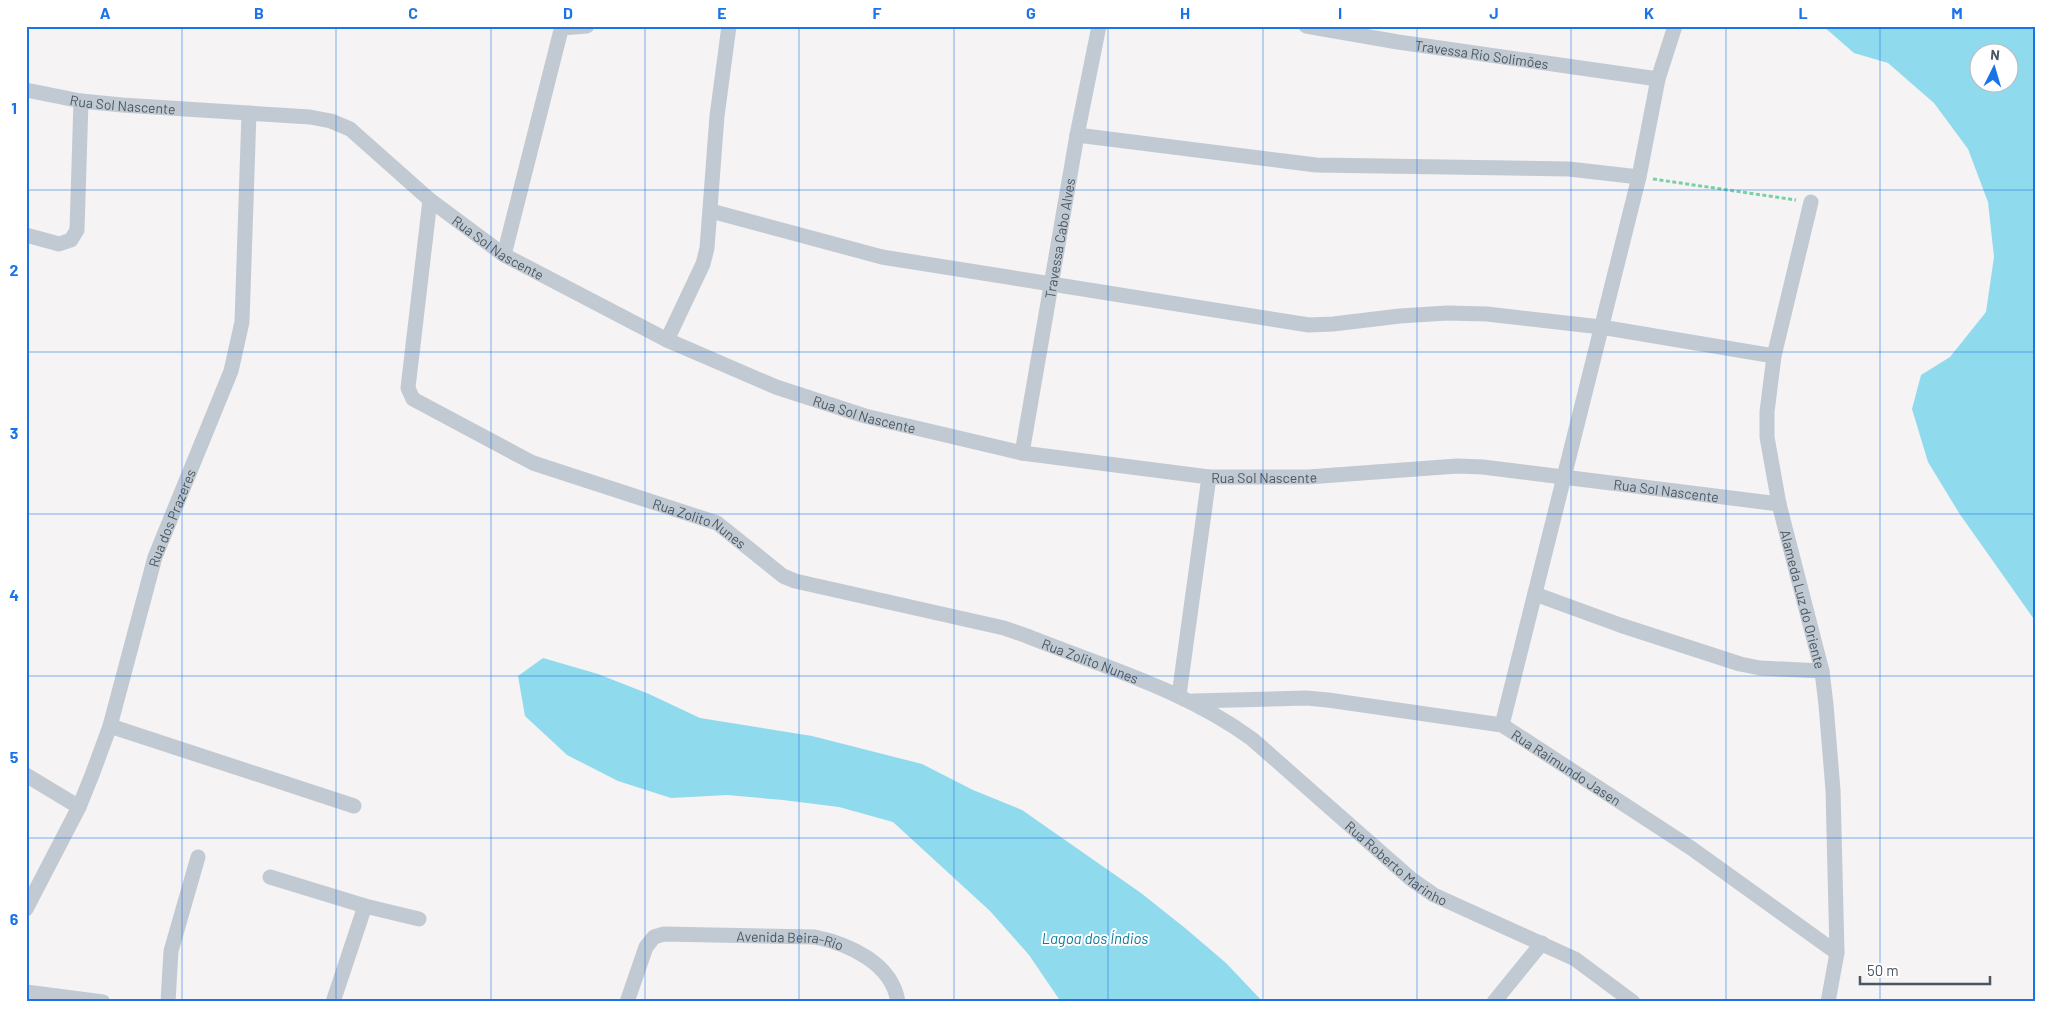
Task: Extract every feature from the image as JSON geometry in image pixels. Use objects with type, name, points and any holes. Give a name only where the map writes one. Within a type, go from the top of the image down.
[{"type":"street","points":[[504,255],[562,27],[587,26]]},
{"type":"street","points":[[667,340],[703,264],[707,248],[717,116],[729,26]]},
{"type":"street","name":"Travessa Cabo Alves","points":[[1022,453],[1077,135],[1099,26]]},
{"type":"street","name":"Travessa Rio Solimões","points":[[1306,26],[1398,42],[1658,79]]},
{"type":"street","points":[[1502,725],[1639,177],[1658,79],[1675,26]]},
{"type":"street","name":"Rua Sol Nascente","points":[[26,90],[81,101],[310,117],[330,121],[350,129],[430,200],[504,255],[667,340],[776,387],[865,416],[1022,453],[1209,477],[1308,477],[1457,466],[1483,467],[1779,504]]},
{"type":"street","points":[[26,235],[59,244],[71,240],[77,230],[81,101]]},
{"type":"street","name":"Rua dos Prazeres","points":[[26,909],[79,807],[110,726],[155,557],[231,371],[242,322],[249,113]]},
{"type":"street","points":[[1077,135],[1316,165],[1569,169],[1639,177]]},
{"type":"street","name":"Rua Zolito Nunes","points":[[430,200],[408,388],[414,399],[534,463],[717,523],[789,578],[1004,628],[1185,698]]},
{"type":"street","name":"Alameda Luz do Oriente","points":[[1811,202],[1774,356],[1767,412],[1767,437],[1779,504],[1822,671],[1833,790],[1838,953],[1828,1002]]},
{"type":"street","points":[[711,211],[882,257],[1050,285],[1309,324],[1333,324],[1400,316],[1447,313],[1487,314],[1601,327],[1774,356]]},
{"type":"street","points":[[1185,698],[1209,477]]},
{"type":"street","points":[[1534,594],[1620,625],[1740,664],[1760,668],[1822,671]]},
{"type":"street","name":"Rua Raimundo Jasen","points":[[1185,698],[1306,698],[1502,725],[1690,848],[1838,953]]},
{"type":"street","name":"Rua Roberto Marinho","points":[[1185,698],[1231,723],[1252,738],[1418,884],[1434,895],[1575,959],[1633,1002]]},
{"type":"street","points":[[110,726],[354,806]]},
{"type":"street","points":[[26,775],[79,807]]},
{"type":"street","points":[[168,1002],[171,951],[198,857]]},
{"type":"street","points":[[270,877],[365,906],[419,919]]},
{"type":"street","points":[[333,1002],[365,906]]},
{"type":"street","name":"Avenida Beira-Rio","points":[[627,1002],[646,947],[654,937],[664,934],[805,936],[838,942],[865,956],[886,973],[896,991],[898,1002]]},
{"type":"street","points":[[1494,1002],[1542,943]]},
{"type":"street","points":[[26,992],[103,1002]]},
{"type":"path","points":[[1639,177],[1811,202]]},
{"type":"water","points":[[1823,26],[2036,26],[2036,622],[1959,513],[1928,462],[1912,409],[1921,375],[1950,357],[1986,312],[1994,257],[1988,202],[1968,149],[1934,103],[1888,63],[1854,53]]},
{"type":"water","name":"Lagoa dos Índios","points":[[543,658],[598,674],[649,694],[700,718],[812,736],[922,764],[973,790],[1022,810],[1141,893],[1185,928],[1226,963],[1263,1002],[1061,1002],[1029,955],[990,911],[893,822],[839,807],[783,800],[727,795],[671,798],[618,781],[567,755],[525,716],[518,676]]}]
